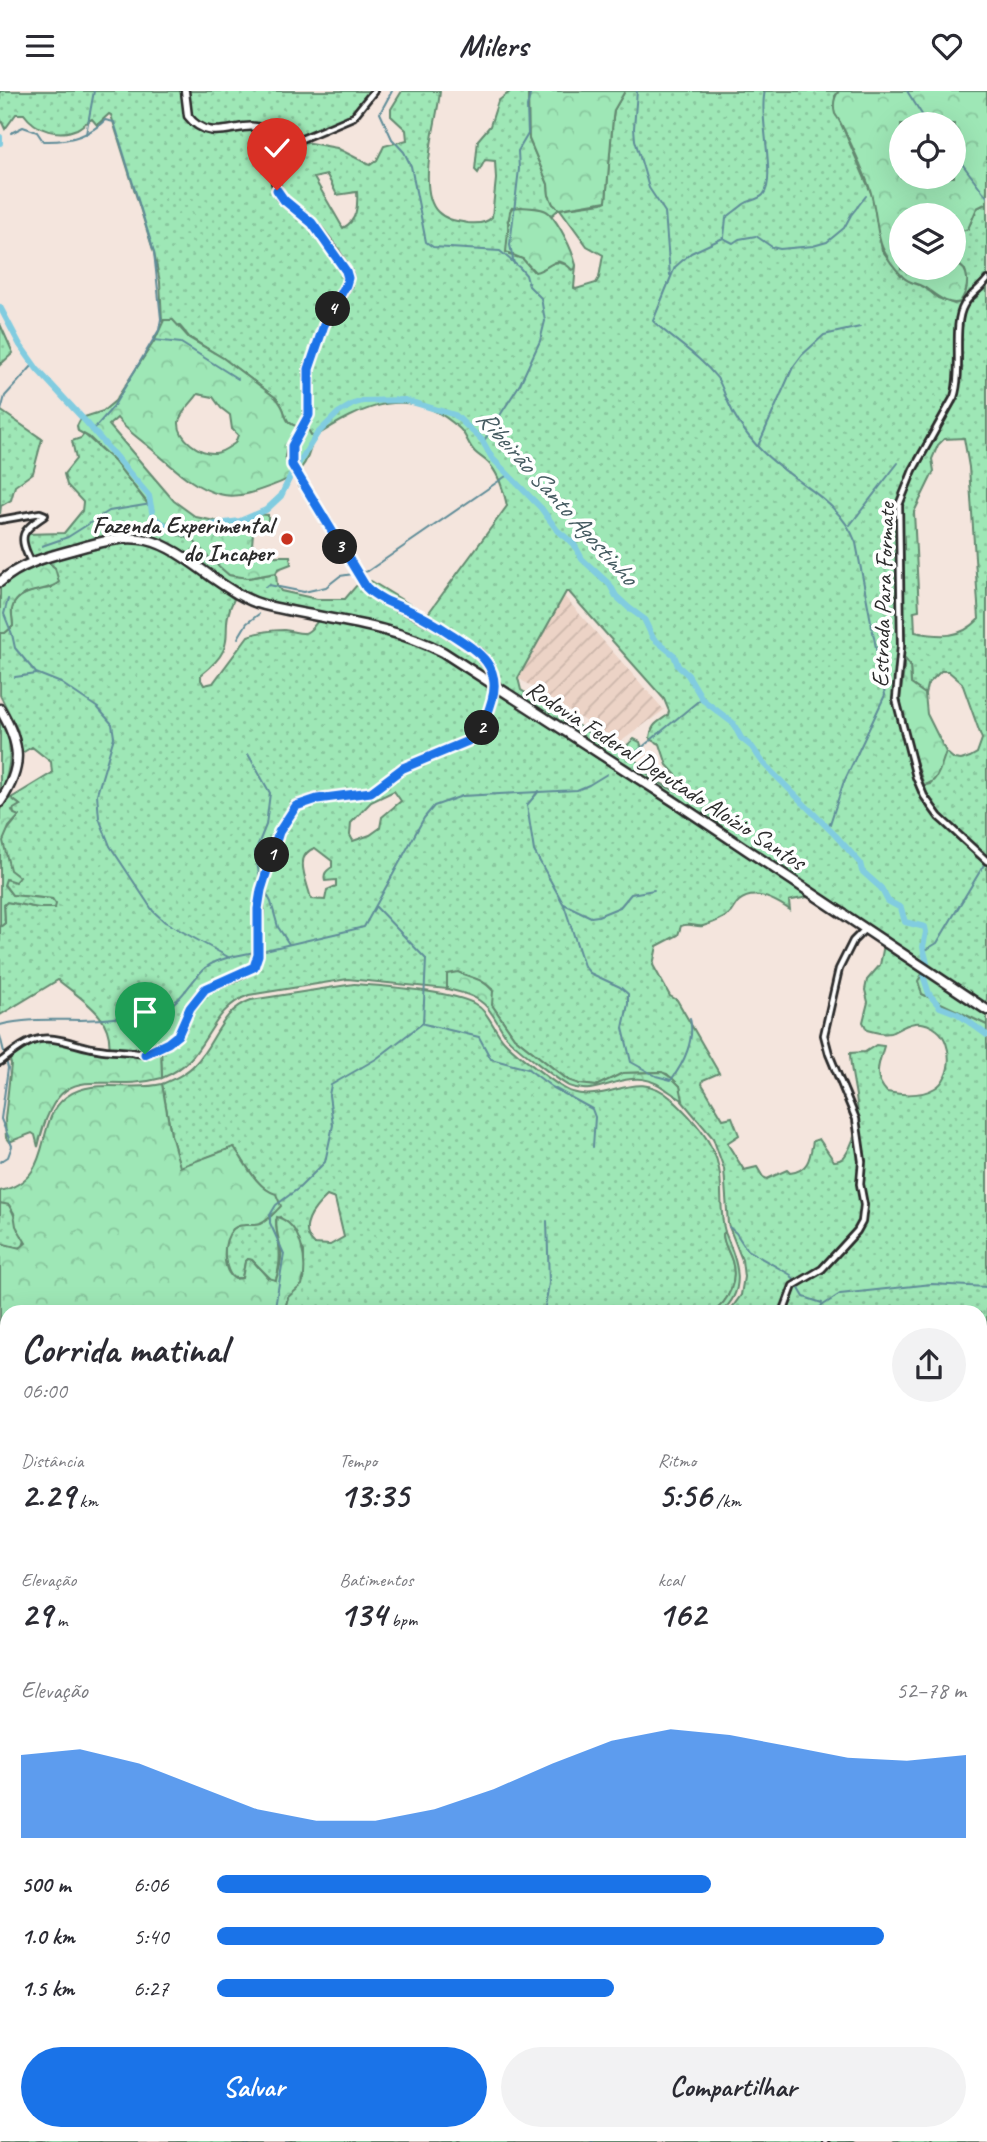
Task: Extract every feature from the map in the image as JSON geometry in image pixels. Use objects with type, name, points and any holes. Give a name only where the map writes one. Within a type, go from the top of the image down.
[{"type":"highway","name":"Rodovia Federal Deputado Aloízio Santos","points":[[0,582],[10,573],[32,563],[115,538],[131,537],[155,541],[178,552],[244,598],[264,605],[366,624],[408,635],[443,652],[678,804],[987,1010]]},
{"type":"highway","points":[[0,709],[15,738],[18,754],[15,774],[0,802]]},
{"type":"main road","points":[[186,91],[188,116],[198,126],[211,131],[256,127],[269,133],[275,144],[274,172],[280,195],[312,223],[346,271],[348,278],[344,290],[324,325],[309,369],[309,415],[292,446],[290,456],[298,477],[366,587],[379,597],[433,623],[479,653],[491,670],[496,688]]},
{"type":"street","points":[[276,154],[292,143],[353,117],[374,91]]},
{"type":"street","name":"Estrada Para Formate","points":[[987,281],[972,295],[960,313],[958,385],[914,471],[900,505],[901,646],[895,689],[899,716],[916,777],[925,796],[939,817],[987,862]]},
{"type":"street","points":[[0,520],[44,514],[28,527],[23,537],[23,544],[32,563]]},
{"type":"street","points":[[0,1062],[24,1045],[38,1039],[100,1050],[126,1050],[142,1055],[174,1039],[197,997],[215,983],[251,969],[256,963],[261,890],[275,844],[296,806],[306,801],[371,792],[403,768],[475,736],[485,721],[496,688]]},
{"type":"street","points":[[786,1305],[793,1286],[822,1269],[858,1231],[862,1222],[862,1161],[856,1119],[829,1054],[824,1034],[839,969],[853,941],[866,929]]},
{"type":"shaded area","points":[[563,595],[664,710],[619,743],[518,678]]},
{"type":"green space","points":[[0,91],[370,91],[356,114],[299,141],[337,148],[370,165],[377,160],[384,146],[407,140],[406,130],[391,116],[391,109],[402,91],[440,91],[428,172],[431,202],[445,217],[460,222],[478,223],[492,217],[496,179],[495,161],[485,160],[478,173],[475,170],[478,140],[490,126],[498,101],[511,91],[528,91],[529,139],[548,184],[549,195],[559,209],[550,217],[512,208],[508,221],[509,255],[523,259],[533,271],[554,263],[562,263],[575,269],[576,265],[576,289],[596,283],[603,255],[587,246],[560,209],[606,201],[614,110],[625,91],[839,91],[835,96],[839,119],[872,195],[882,250],[889,259],[889,280],[912,280],[938,298],[954,304],[961,302],[967,283],[966,227],[977,208],[987,203],[987,1005],[799,879],[430,642],[385,628],[270,605],[248,597],[182,552],[145,536],[132,534],[39,559],[25,551],[24,534],[64,533],[82,511],[83,502],[67,485],[64,474],[76,459],[72,441],[84,434],[114,461],[150,507],[155,521],[163,528],[193,540],[229,575],[248,578],[276,573],[277,585],[281,591],[317,599],[345,599],[356,586],[371,581],[427,615],[507,506],[494,470],[477,454],[460,429],[442,415],[423,406],[386,404],[350,416],[313,438],[308,430],[288,421],[276,398],[223,358],[189,337],[180,326],[162,321],[160,282],[154,253],[111,115],[97,125],[92,119],[77,129],[55,132],[35,125],[24,114],[16,114],[5,129],[0,118]],"holes":[[[327,175],[337,195],[357,192],[356,213],[343,228],[314,178]],[[964,438],[969,467],[979,619],[972,626],[949,635],[915,632],[914,611],[919,610],[914,512],[934,471],[932,459],[938,445],[944,439]],[[566,592],[569,592],[664,699],[668,715],[653,727],[650,739],[660,744],[667,765],[685,785],[688,793],[665,786],[644,770],[635,758],[642,748],[640,742],[634,739],[622,750],[615,749],[521,690],[518,678]],[[906,660],[910,665],[911,684],[925,694],[927,685],[941,671],[948,671],[962,683],[982,739],[977,753],[970,757],[954,759],[946,752],[930,784],[925,785],[899,709]]]},
{"type":"green space","points":[[528,91],[625,91],[614,110],[606,201],[559,209],[553,204],[548,184],[529,139]]},
{"type":"green space","points":[[839,91],[987,91],[987,203],[977,208],[968,229],[966,230],[966,203],[889,203],[889,260],[879,237],[869,186],[835,114],[834,102]]},
{"type":"green space","points":[[521,207],[549,213],[569,245],[575,269],[572,270],[557,261],[535,272],[523,259],[506,252],[510,211],[512,208]]},
{"type":"green space","points":[[966,274],[967,285],[960,302],[947,301],[908,280],[966,280]]},
{"type":"green space","points":[[164,320],[173,320],[189,338],[223,358],[276,398],[288,421],[308,430],[313,438],[305,463],[288,479],[252,492],[226,495],[209,491],[190,480],[131,433],[117,418],[109,425],[174,501],[196,517],[229,524],[254,514],[268,515],[268,524],[253,533],[252,545],[274,556],[290,556],[291,564],[278,569],[276,573],[248,578],[229,575],[193,540],[163,528],[155,520],[150,506],[114,461],[89,437],[78,431],[81,418],[103,411],[115,401],[155,340]],"holes":[[[198,394],[213,397],[230,415],[232,429],[238,435],[235,443],[223,451],[209,453],[186,440],[179,422]]]},
{"type":"green space","points":[[0,324],[13,353],[0,365]]},
{"type":"green space","points":[[0,410],[42,439],[33,473],[15,486],[11,500],[1,506],[0,514]]},
{"type":"green space","points":[[144,542],[165,549],[234,599],[227,621],[225,646],[214,664],[201,675],[204,685],[213,683],[248,636],[280,630],[303,633],[310,630],[319,619],[378,631],[428,647],[821,900],[807,897],[789,901],[790,910],[765,897],[745,897],[723,918],[703,926],[681,926],[678,935],[657,946],[653,965],[670,996],[677,1000],[719,1073],[703,1080],[702,1084],[723,1119],[732,1117],[739,1135],[727,1143],[744,1170],[757,1167],[767,1179],[787,1170],[790,1173],[796,1172],[805,1166],[813,1141],[819,1139],[834,1161],[844,1157],[855,1134],[858,1111],[850,1053],[865,1052],[876,1045],[884,1046],[878,1075],[887,1092],[918,1094],[941,1083],[949,1060],[946,1043],[937,1030],[925,1024],[914,1023],[884,1034],[867,1030],[863,1022],[868,1002],[865,990],[867,980],[880,965],[884,945],[924,971],[922,994],[987,1025],[987,1305],[734,1305],[741,1295],[744,1277],[742,1260],[728,1224],[724,1169],[713,1138],[682,1101],[680,1086],[667,1074],[659,1072],[623,1073],[596,1086],[568,1080],[514,1037],[492,1005],[492,989],[471,978],[448,982],[447,989],[348,979],[249,995],[224,1012],[190,1059],[178,1070],[162,1078],[161,1050],[141,1056],[109,1052],[107,1028],[101,1019],[86,1002],[58,980],[0,1015],[0,927],[5,923],[4,904],[7,902],[55,908],[52,899],[12,895],[4,884],[6,879],[9,879],[9,874],[3,848],[6,833],[18,816],[14,814],[13,808],[20,805],[11,798],[52,773],[51,762],[32,747],[22,753],[18,731],[0,695],[0,633],[5,633],[13,626],[12,608],[18,599],[34,591],[51,588],[55,568],[48,562],[107,544]],"holes":[[[394,791],[401,801],[382,817],[380,828],[353,841],[350,835],[351,823],[371,802]],[[315,848],[332,861],[325,881],[336,880],[336,886],[327,890],[325,900],[311,899],[303,870],[304,857]]]},
{"type":"green space","points":[[48,562],[55,568],[59,582],[20,597],[12,609],[13,626],[5,633],[0,633],[0,587],[19,573]]},
{"type":"green space","points":[[905,660],[910,665],[911,684],[925,694],[927,714],[946,752],[936,777],[924,785],[899,709]]},
{"type":"green space","points":[[0,711],[10,752],[7,774],[0,793]]},
{"type":"green space","points":[[11,798],[20,805],[12,810],[19,816],[9,827],[3,841],[10,870],[19,877],[15,882],[6,879],[4,885],[12,895],[52,899],[56,904],[55,908],[39,908],[7,902],[4,905],[5,923],[0,927],[0,810],[4,802]]},
{"type":"green space","points":[[924,971],[987,1015],[987,1025],[922,994],[918,981]]},
{"type":"green space","points":[[458,972],[489,987],[493,991],[492,1005],[514,1037],[568,1080],[596,1086],[623,1073],[662,1072],[680,1086],[683,1100],[659,1085],[642,1079],[623,1080],[588,1089],[569,1086],[510,1041],[483,1003],[467,994],[447,989],[447,974]]},
{"type":"green space","points":[[354,984],[451,996],[465,999],[480,1007],[509,1046],[572,1092],[598,1094],[635,1085],[659,1090],[672,1099],[694,1122],[716,1159],[720,1177],[725,1232],[723,1234],[734,1268],[728,1297],[722,1305],[286,1305],[288,1297],[304,1280],[304,1251],[280,1217],[276,1220],[280,1256],[276,1280],[273,1281],[248,1259],[242,1278],[233,1278],[225,1259],[227,1237],[236,1227],[255,1225],[268,1219],[276,1211],[276,1195],[257,1181],[234,1147],[180,1168],[162,1084],[191,1068],[225,1019],[251,1000]],"holes":[[[327,1196],[335,1199],[344,1237],[330,1245],[314,1244],[309,1238],[309,1219]]]},
{"type":"green space","points":[[38,1041],[141,1056],[161,1050],[162,1078],[139,1082],[84,1084],[69,1088],[57,1099],[47,1117],[38,1147],[32,1133],[9,1142],[6,1138],[5,1119],[11,1064],[9,1057]]},
{"type":"green space","points":[[162,1084],[180,1167],[234,1147],[257,1181],[276,1194],[281,1206],[263,1223],[239,1226],[229,1234],[225,1263],[230,1275],[235,1279],[242,1278],[248,1259],[268,1278],[276,1280],[281,1254],[277,1217],[292,1227],[301,1245],[304,1266],[302,1285],[288,1297],[286,1305],[0,1305],[0,1243],[20,1248],[26,1243],[16,1226],[14,1213],[9,1205],[0,1203],[0,1191],[18,1184],[30,1174],[37,1162],[49,1121],[56,1108],[66,1097],[88,1088]]},
{"type":"green space","points":[[0,1203],[8,1204],[11,1208],[25,1240],[23,1247],[16,1248],[0,1243]]},
{"type":"green space","points":[[725,1232],[738,1274],[735,1294],[728,1305],[721,1305],[731,1290],[734,1268],[723,1234]]},
{"type":"green space","points":[[0,2141],[38,2141],[35,2142]]},
{"type":"green space","points":[[114,2141],[287,2142],[114,2142]]},
{"type":"green space","points":[[114,2141],[114,2142],[35,2142]]},
{"type":"green space","points":[[286,2141],[427,2141],[426,2142]]},
{"type":"green space","points":[[460,2141],[461,2142],[426,2142]]},
{"type":"green space","points":[[460,2141],[553,2142],[461,2142]]},
{"type":"green space","points":[[553,2141],[824,2141],[824,2142]]},
{"type":"green space","points":[[898,2141],[932,2141],[932,2142]]},
{"type":"green space","points":[[932,2141],[987,2141],[987,2142]]},
{"type":"waterway","points":[[86,134],[94,91]]},
{"type":"waterway","points":[[392,91],[380,113],[392,139],[404,152],[411,166],[426,242],[433,247],[500,251],[520,268],[526,275],[529,286],[541,298],[545,321],[540,341],[520,384],[483,442]]},
{"type":"waterway","points":[[514,264],[510,245],[519,169],[518,151],[528,134],[527,107],[531,91]]},
{"type":"waterway","points":[[637,91],[635,140],[649,188],[665,212],[670,275]]},
{"type":"waterway","points":[[724,237],[726,218],[744,204],[761,197],[767,188],[768,163],[763,102],[765,91]]},
{"type":"waterway","points":[[907,91],[920,112]]},
{"type":"waterway","points":[[11,133],[23,127],[37,132],[43,141],[60,140],[84,134],[105,120],[114,122],[154,252],[161,319],[159,330],[113,407],[93,430]]},
{"type":"waterway","name":"Ribeirão Santo Agostinho","points":[[0,137],[0,143]]},
{"type":"waterway","points":[[966,169],[987,197]]},
{"type":"waterway","points":[[723,238],[733,243],[756,236],[780,249],[827,242],[844,228],[866,196]]},
{"type":"waterway","points":[[723,238],[691,253],[675,267],[653,321],[710,370],[719,381],[745,432],[770,459],[826,501],[838,513],[856,543],[885,695],[843,784],[828,830]]},
{"type":"waterway","name":"Ribeirão Santo Agostinho","points":[[0,307],[20,345],[37,369],[149,496],[153,517],[170,528],[187,534],[210,525],[240,521],[266,510],[281,496],[317,434],[338,413],[353,404],[363,401],[405,400],[455,415],[482,440],[492,458],[541,508],[557,530],[574,544],[582,559],[610,585],[616,596],[644,619],[653,638],[674,655],[678,666],[688,675],[703,700],[733,723],[741,738],[752,747],[764,764],[860,863],[862,871],[881,888],[888,901],[901,908],[905,922],[925,927],[923,947],[927,963],[924,978],[929,994],[940,1007],[958,1014],[987,1035]]},
{"type":"waterway","points":[[758,446],[793,367],[802,355],[824,335],[860,327]]},
{"type":"waterway","points":[[154,340],[181,343],[238,379]]},
{"type":"waterway","points":[[0,414],[5,396],[33,365]]},
{"type":"waterway","points":[[850,525],[898,463]]},
{"type":"waterway","points":[[360,573],[368,571],[509,474]]},
{"type":"waterway","points":[[42,546],[68,537],[109,511],[151,504]]},
{"type":"waterway","points":[[265,587],[269,585],[304,592],[326,587],[340,576],[353,574]]},
{"type":"waterway","points":[[8,599],[4,614],[15,648],[36,673],[61,683],[98,708],[112,724],[114,737],[97,794],[99,818],[110,846],[153,911],[165,922],[230,958]]},
{"type":"waterway","points":[[238,638],[247,623],[259,614]]},
{"type":"waterway","points":[[15,677],[37,674]]},
{"type":"waterway","points":[[629,758],[702,698]]},
{"type":"waterway","points":[[248,754],[270,793],[266,825],[255,852],[261,884]]},
{"type":"waterway","points":[[261,951],[364,927],[424,818],[434,806],[462,796],[577,790],[607,774]]},
{"type":"waterway","points":[[539,791],[527,805],[534,851],[564,905],[584,966],[590,973],[620,987],[628,994],[623,1028],[631,1062],[656,1076],[671,1080],[687,1051],[691,1035],[690,1018]]},
{"type":"waterway","points":[[924,951],[937,943],[985,863]]},
{"type":"waterway","points":[[264,889],[278,927],[289,944]]},
{"type":"waterway","points":[[564,904],[591,917],[598,916],[620,907],[631,894],[654,890]]},
{"type":"waterway","points":[[275,1305],[284,1254],[270,1223],[270,1215],[276,1205],[299,1188],[325,1162],[333,1125],[329,1095],[331,1085],[376,1059],[423,1023],[426,959],[376,907]]},
{"type":"waterway","points":[[0,1025],[29,1020],[112,1018],[164,1008],[175,1002],[205,968],[229,957],[255,952]]},
{"type":"waterway","points":[[424,1024],[479,1037],[491,1059],[528,1069],[552,1087],[592,1109],[595,1117],[593,1147]]},
{"type":"waterway","points":[[0,1036],[8,1068],[1,1119],[12,1146],[8,1157],[0,1162]]},
{"type":"waterway","points":[[545,1305],[549,1283],[547,1221]]},
{"type":"waterway","points":[[729,1227],[747,1250],[791,1275],[804,1297],[822,1303]]},
{"type":"waterway","points":[[823,1305],[840,1294],[932,1284],[987,1287]]},
{"type":"place","name":"Fazenda Experimental do Incaper","points":[[287,539]]},
{"type":"route","points":[[145,1054],[178,1035],[187,1013],[205,989],[254,967],[258,955],[258,909],[261,890],[279,832],[296,806],[306,801],[371,792],[403,768],[468,741],[482,728],[496,688],[487,662],[469,645],[413,612],[379,597],[366,587],[292,465],[292,446],[309,415],[309,369],[324,325],[344,290],[348,274],[312,223],[284,200],[277,190]]}]
